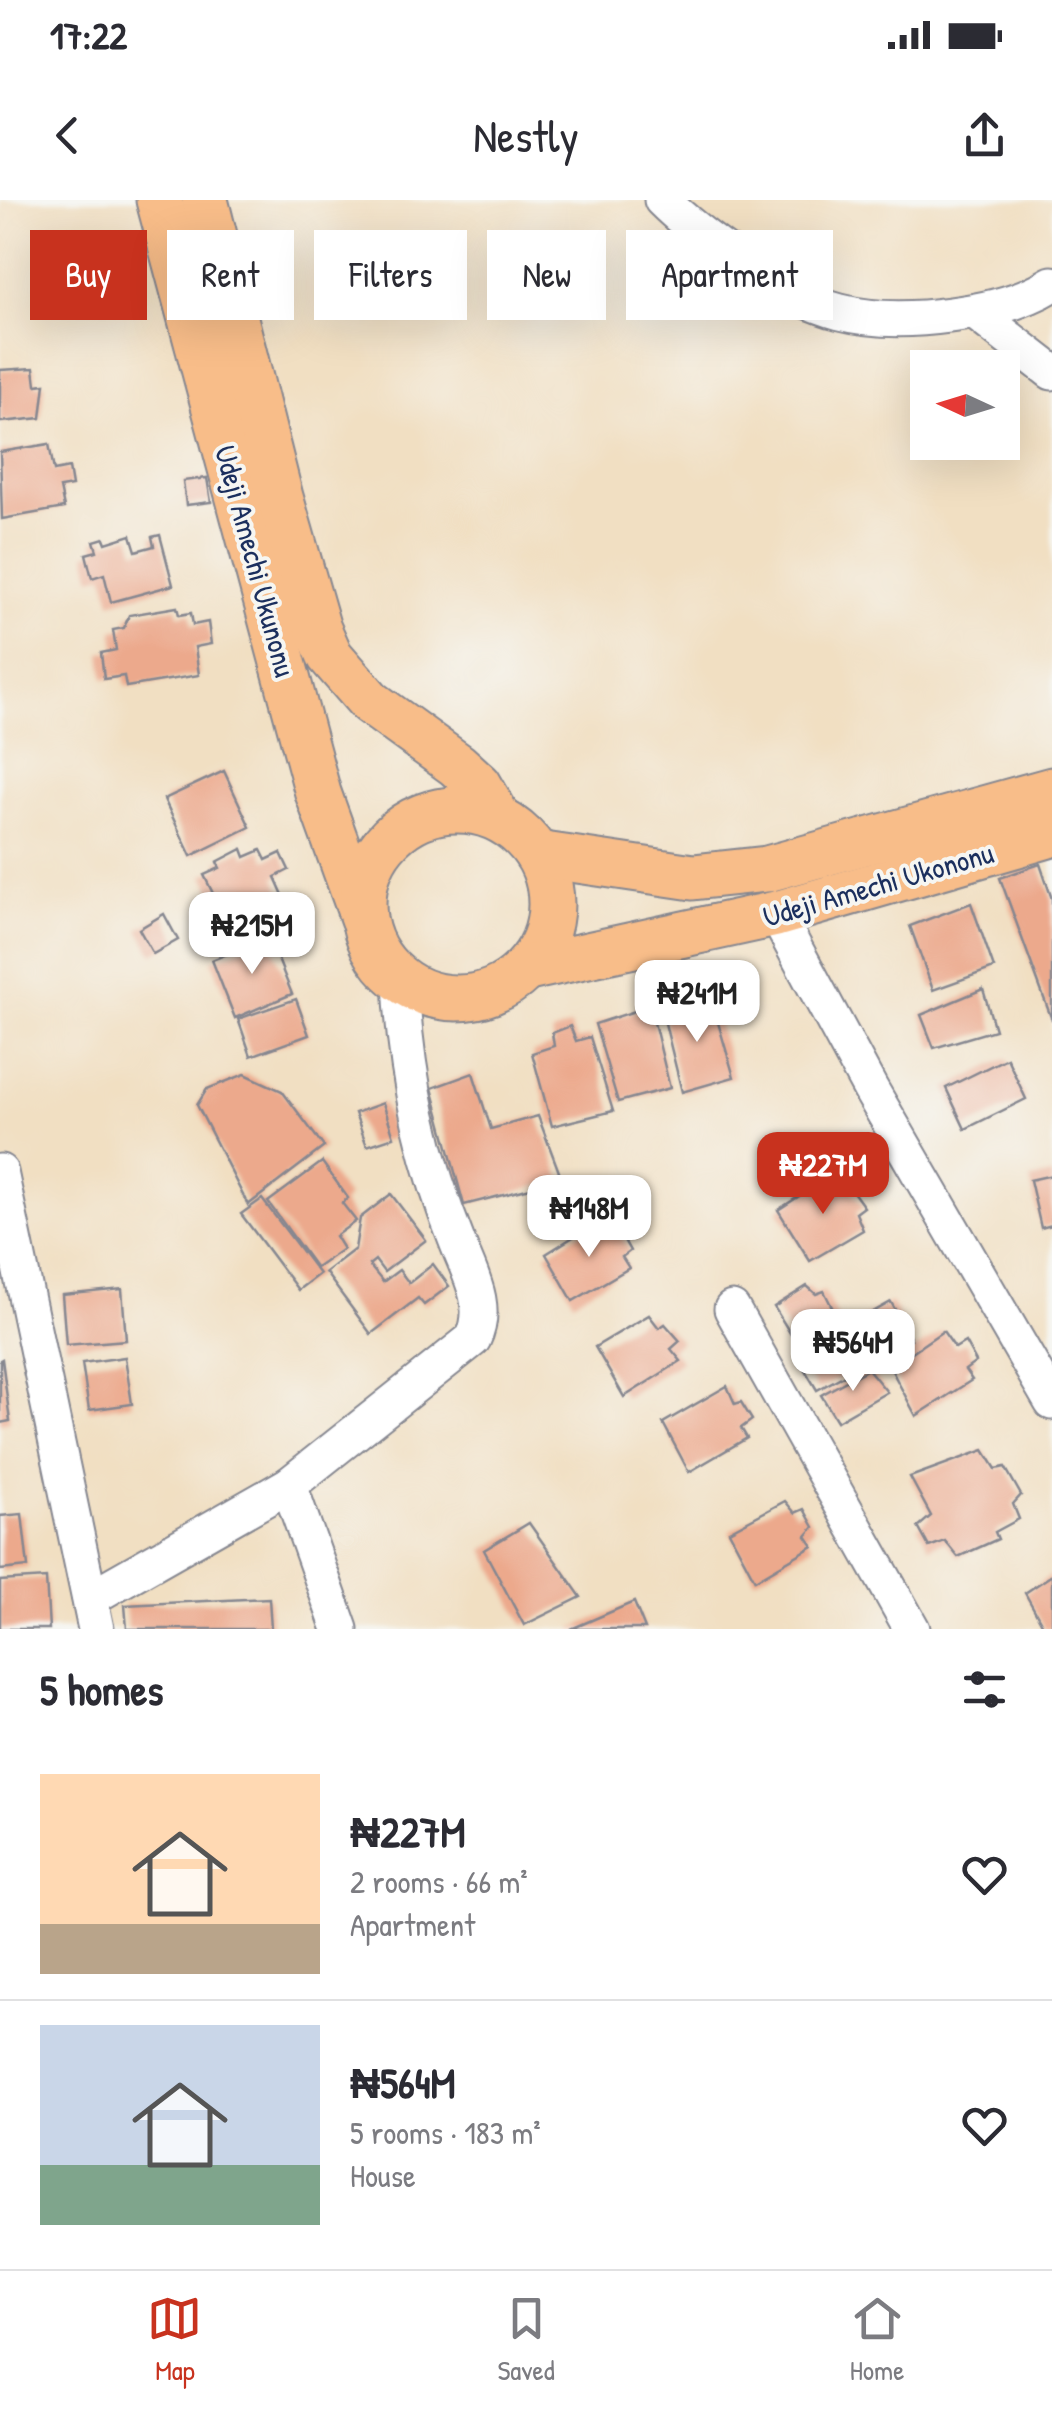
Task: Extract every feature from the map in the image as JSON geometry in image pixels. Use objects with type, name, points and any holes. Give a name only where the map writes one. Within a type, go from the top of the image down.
[{"type":"main road","name":"Udeji Amechi Ukunonu","points":[[159,200],[318,793],[363,918]]},
{"type":"main road","name":"Udeji Amechi Ukunonu","points":[[205,200],[280,497],[330,656],[370,702],[458,764],[479,785],[498,818]]},
{"type":"main road","name":"Udeji Amechi Ukononu","points":[[537,854],[693,877],[767,869],[1052,790]]},
{"type":"main road","points":[[441,810],[470,810],[498,818],[537,854],[549,882],[551,912],[544,942],[528,968],[506,986],[467,998],[426,994],[400,982],[370,942],[363,918],[363,889],[372,861],[390,837],[413,820],[441,810]]},
{"type":"main road","name":"Udeji Amechi Ukononu","points":[[528,968],[776,914],[1052,834]]},
{"type":"street","points":[[662,200],[691,229],[784,292],[816,307],[857,318],[904,321],[975,312],[1032,296],[1052,284]]},
{"type":"street","points":[[975,312],[1052,372]]},
{"type":"street","points":[[776,914],[863,1074],[1052,1402]]},
{"type":"street","points":[[0,1172],[93,1614],[290,1486],[396,1403],[472,1339],[478,1328],[478,1293],[425,1159],[406,1057],[400,982]]},
{"type":"street","points":[[732,1309],[912,1629]]},
{"type":"street","points":[[290,1486],[336,1606],[340,1629]]},
{"type":"building","points":[[34,368],[36,385],[45,384],[41,418],[0,422],[0,370]]},
{"type":"building","points":[[49,444],[54,471],[69,468],[72,486],[60,488],[64,508],[2,519],[0,452]]},
{"type":"building","points":[[207,478],[211,502],[186,505],[183,481]]},
{"type":"building","points":[[131,535],[136,551],[154,546],[152,537],[160,535],[173,585],[111,602],[104,574],[92,578],[86,554],[97,551],[94,541],[104,538],[106,543]]},
{"type":"building","points":[[177,607],[179,615],[191,613],[193,625],[208,622],[211,644],[195,647],[199,675],[126,687],[124,676],[104,679],[101,653],[116,650],[113,630],[124,628],[129,615]]},
{"type":"building","points":[[224,771],[250,827],[191,856],[164,799]]},
{"type":"building","points":[[242,849],[245,857],[261,850],[266,860],[281,853],[289,870],[275,877],[283,895],[227,922],[204,875],[220,868],[217,862]]},
{"type":"building","points":[[1040,864],[1052,899],[1052,1020],[1000,878]]},
{"type":"building","points":[[971,903],[994,968],[933,990],[910,926]]},
{"type":"building","points":[[164,914],[178,940],[153,954],[139,929]]},
{"type":"building","points":[[269,937],[292,994],[235,1018],[212,960]]},
{"type":"building","points":[[983,989],[995,1030],[934,1048],[921,1015]]},
{"type":"building","points":[[691,992],[698,1008],[712,1002],[734,1077],[682,1092],[664,1019],[680,1013],[675,997]]},
{"type":"building","points":[[296,999],[309,1035],[251,1056],[238,1019]]},
{"type":"building","points":[[650,1006],[670,1088],[618,1102],[595,1024]]},
{"type":"building","points":[[570,1026],[576,1041],[590,1037],[613,1111],[552,1126],[532,1053],[554,1046],[552,1033]]},
{"type":"building","points":[[1007,1058],[1026,1099],[965,1129],[946,1088]]},
{"type":"building","points":[[473,1073],[491,1129],[538,1116],[562,1180],[464,1205],[432,1088]]},
{"type":"building","points":[[245,1074],[282,1091],[324,1147],[248,1205],[197,1105],[207,1089]]},
{"type":"building","points":[[383,1103],[394,1137],[367,1146],[355,1113]]},
{"type":"building","points":[[322,1162],[348,1198],[342,1203],[356,1221],[335,1236],[343,1249],[316,1268],[268,1202]]},
{"type":"building","points":[[832,1175],[843,1188],[848,1185],[864,1207],[856,1213],[863,1230],[810,1261],[778,1210]]},
{"type":"building","points":[[1052,1175],[1052,1225],[1041,1228],[1030,1180]]},
{"type":"building","points":[[391,1194],[426,1240],[384,1272],[375,1260],[369,1265],[383,1282],[399,1270],[409,1283],[433,1264],[449,1286],[424,1305],[418,1298],[371,1334],[325,1272],[355,1249],[360,1218]]},
{"type":"building","points":[[262,1199],[319,1274],[298,1290],[241,1214]]},
{"type":"building","points":[[599,1221],[611,1234],[618,1230],[630,1251],[622,1257],[629,1268],[573,1301],[546,1254]]},
{"type":"building","points":[[807,1286],[816,1294],[824,1291],[840,1323],[798,1346],[774,1307]]},
{"type":"building","points":[[122,1289],[126,1340],[66,1345],[62,1295]]},
{"type":"building","points":[[891,1302],[911,1339],[817,1390],[796,1355]]},
{"type":"building","points":[[649,1315],[659,1328],[665,1324],[680,1341],[671,1349],[681,1361],[624,1397],[595,1347]]},
{"type":"building","points":[[943,1331],[955,1348],[965,1342],[976,1362],[965,1370],[972,1380],[916,1416],[890,1367]]},
{"type":"building","points":[[125,1357],[132,1404],[89,1410],[82,1363]]},
{"type":"building","points":[[0,1360],[10,1421],[0,1423]]},
{"type":"building","points":[[868,1369],[887,1392],[837,1421],[821,1395]]},
{"type":"building","points":[[727,1386],[735,1404],[741,1402],[752,1420],[741,1428],[747,1438],[689,1472],[663,1423]]},
{"type":"building","points":[[984,1450],[996,1469],[1005,1467],[1021,1495],[1013,1504],[1019,1519],[995,1532],[998,1539],[958,1557],[945,1541],[929,1547],[918,1527],[931,1516],[910,1477]]},
{"type":"building","points":[[785,1501],[795,1513],[804,1509],[814,1527],[806,1536],[813,1546],[755,1580],[729,1531]]},
{"type":"building","points":[[22,1514],[28,1567],[0,1570],[0,1516]]},
{"type":"building","points":[[529,1523],[581,1597],[524,1625],[484,1550]]},
{"type":"building","points":[[1052,1575],[1052,1629],[1045,1629],[1025,1593]]},
{"type":"building","points":[[46,1578],[49,1629],[0,1629],[0,1581]]},
{"type":"building","points":[[269,1598],[271,1629],[127,1629],[125,1605]]},
{"type":"building","points":[[634,1602],[645,1629],[571,1629]]}]
